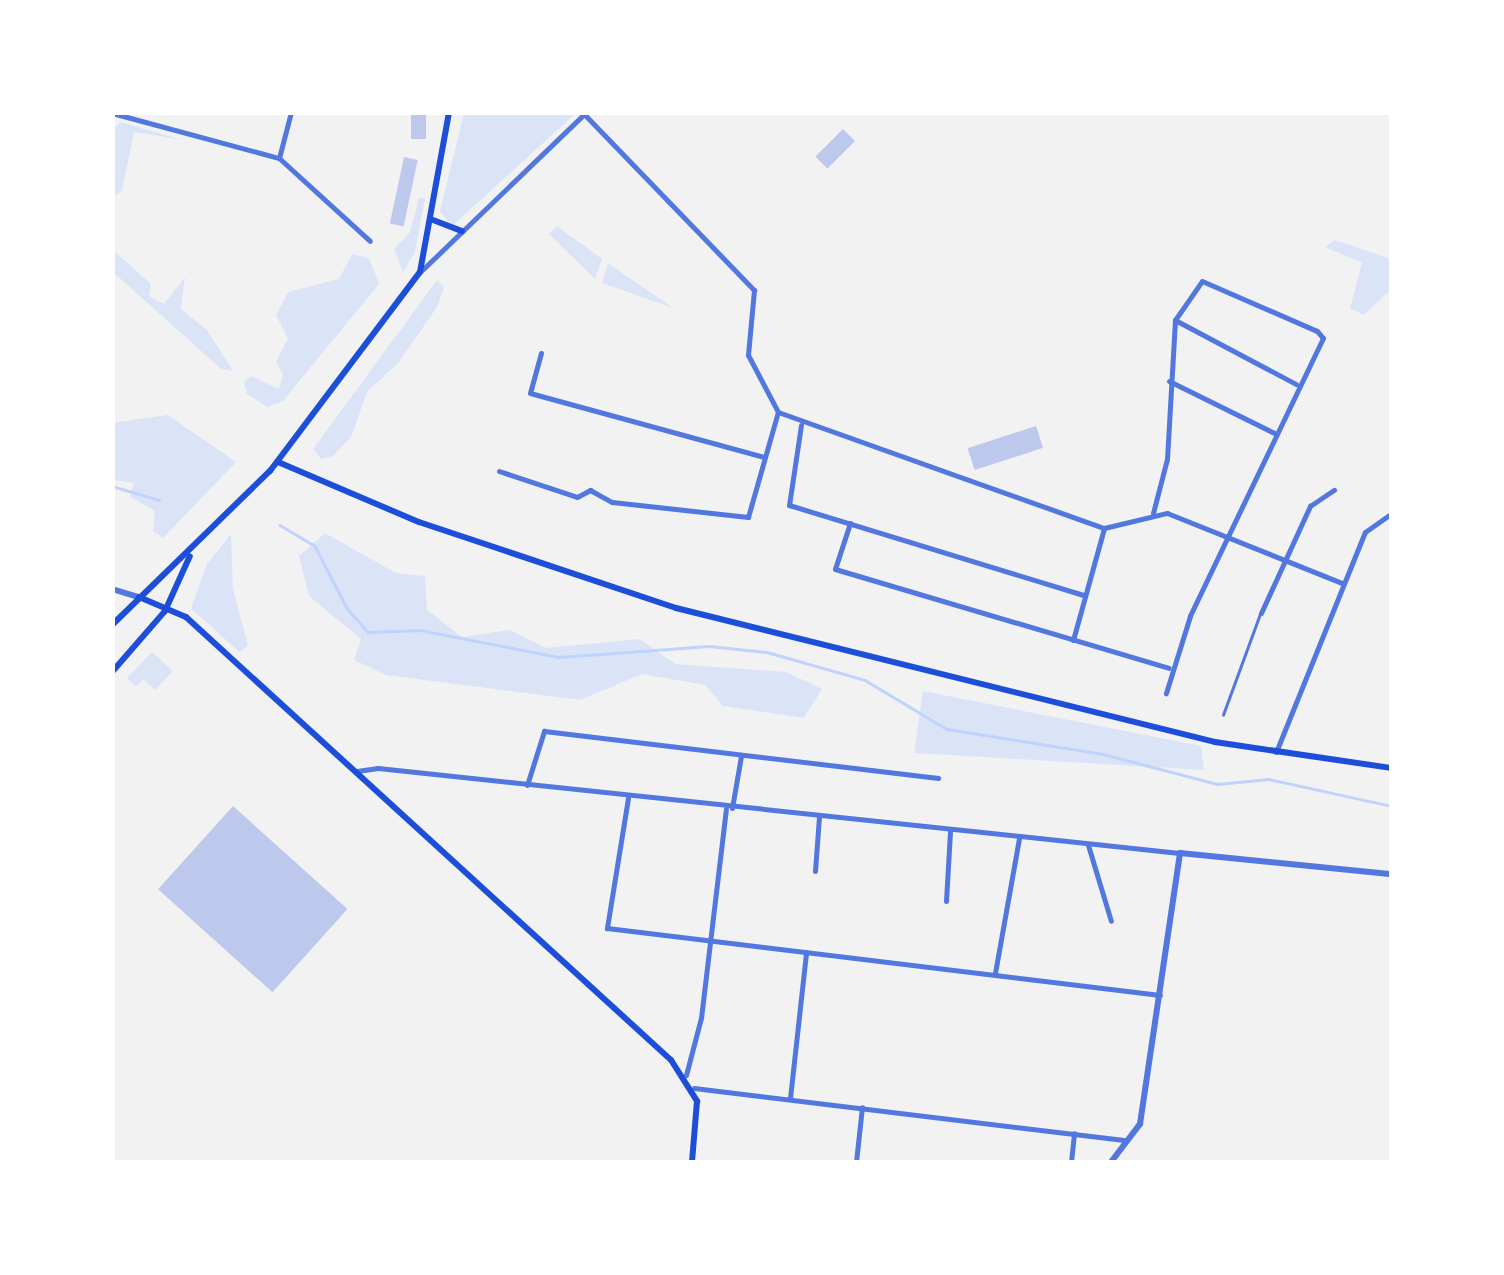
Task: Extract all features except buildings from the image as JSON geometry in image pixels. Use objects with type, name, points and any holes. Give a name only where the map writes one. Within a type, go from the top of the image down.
[{"type":"main road","points":[[112,624],[193,550],[278,462],[420,272],[448,112]]},
{"type":"main road","points":[[432,219],[462,230]]},
{"type":"main road","points":[[278,462],[420,522],[676,608],[1276,752],[1392,768]]},
{"type":"main road","points":[[112,672],[168,607],[193,550]]},
{"type":"main road","points":[[139,597],[168,607],[357,772],[686,1076],[694,1088],[692,1162]]},
{"type":"street","points":[[279,158],[291,112]]},
{"type":"street","points":[[112,113],[279,158],[370,241]]},
{"type":"street","points":[[420,272],[585,113],[754,290],[748,356],[778,412],[801,425],[1104,528],[1154,513],[1226,536],[1342,582]]},
{"type":"street","points":[[1154,513],[1167,458],[1175,320],[1202,282],[1284,311],[1323,338],[1296,384],[1226,536],[1170,668],[1166,693]]},
{"type":"street","points":[[1175,320],[1296,384]]},
{"type":"street","points":[[541,353],[530,393],[764,456]]},
{"type":"street","points":[[1170,381],[1274,433]]},
{"type":"street","points":[[498,471],[577,498],[590,490],[612,502],[748,517],[778,412]]},
{"type":"street","points":[[801,425],[790,505],[1083,596]]},
{"type":"street","points":[[1261,613],[1310,506],[1334,490]]},
{"type":"street","points":[[1276,752],[1365,532],[1392,513]]},
{"type":"street","points":[[850,524],[835,569],[1170,668]]},
{"type":"street","points":[[1073,640],[1104,528]]},
{"type":"street","points":[[112,589],[139,597]]},
{"type":"street","points":[[527,785],[544,730],[938,778]]},
{"type":"street","points":[[686,1076],[711,942],[729,808],[741,756]]},
{"type":"street","points":[[357,772],[378,768],[819,818],[1392,874]]},
{"type":"street","points":[[628,798],[607,928],[1160,995]]},
{"type":"street","points":[[814,871],[819,818]]},
{"type":"street","points":[[946,902],[950,831]]},
{"type":"street","points":[[994,974],[1019,838]]},
{"type":"street","points":[[1088,845],[1111,920]]},
{"type":"street","points":[[1111,1162],[1124,1140],[1140,1124],[1180,853]]},
{"type":"street","points":[[790,1098],[806,951]]},
{"type":"street","points":[[694,1088],[1124,1140]]},
{"type":"street","points":[[856,1162],[862,1107]]},
{"type":"street","points":[[1071,1162],[1074,1133]]},
{"type":"lane","points":[[1223,715],[1261,613]]},
{"type":"shaded area","points":[[464,113],[576,113],[452,226],[440,211]]},
{"type":"shaded area","points":[[121,122],[183,140],[134,132],[122,190],[113,198],[113,129]]},
{"type":"shaded area","points":[[419,198],[425,198],[415,252],[403,272],[394,249],[410,232]]},
{"type":"shaded area","points":[[557,226],[602,259],[595,279],[549,234]]},
{"type":"shaded area","points":[[1335,240],[1391,259],[1391,289],[1364,315],[1350,308],[1362,263],[1325,247]]},
{"type":"shaded area","points":[[113,250],[151,284],[149,296],[164,304],[185,277],[181,309],[207,330],[233,371],[221,369],[113,272]]},
{"type":"shaded area","points":[[352,254],[369,258],[379,284],[283,401],[267,407],[247,394],[244,382],[251,376],[279,389],[283,375],[276,362],[288,339],[276,315],[288,292],[339,279]]},
{"type":"shaded area","points":[[608,263],[673,308],[602,283]]},
{"type":"shaded area","points":[[437,280],[444,287],[437,307],[399,362],[367,392],[351,437],[333,456],[321,459],[313,449]]},
{"type":"shaded area","points":[[168,415],[236,462],[163,538],[153,531],[155,511],[130,497],[134,483],[113,480],[112,423]]},
{"type":"shaded area","points":[[325,533],[396,573],[425,576],[427,610],[462,637],[509,630],[546,648],[640,639],[675,664],[786,672],[822,689],[804,718],[723,706],[705,685],[642,674],[580,700],[386,675],[354,660],[361,639],[309,596],[299,556]]},
{"type":"shaded area","points":[[231,534],[233,588],[248,646],[239,652],[191,608],[207,564]]},
{"type":"shaded area","points":[[152,652],[173,671],[155,690],[143,679],[136,687],[127,678]]},
{"type":"shaded area","points":[[923,691],[1201,746],[1204,770],[914,753]]},
{"type":"waterway","points":[[112,486],[159,500]]},
{"type":"waterway","points":[[280,525],[315,546],[347,608],[368,632],[420,630],[559,657],[709,646],[767,652],[865,680],[947,729],[1103,754],[1217,784],[1269,779],[1392,806]]}]
